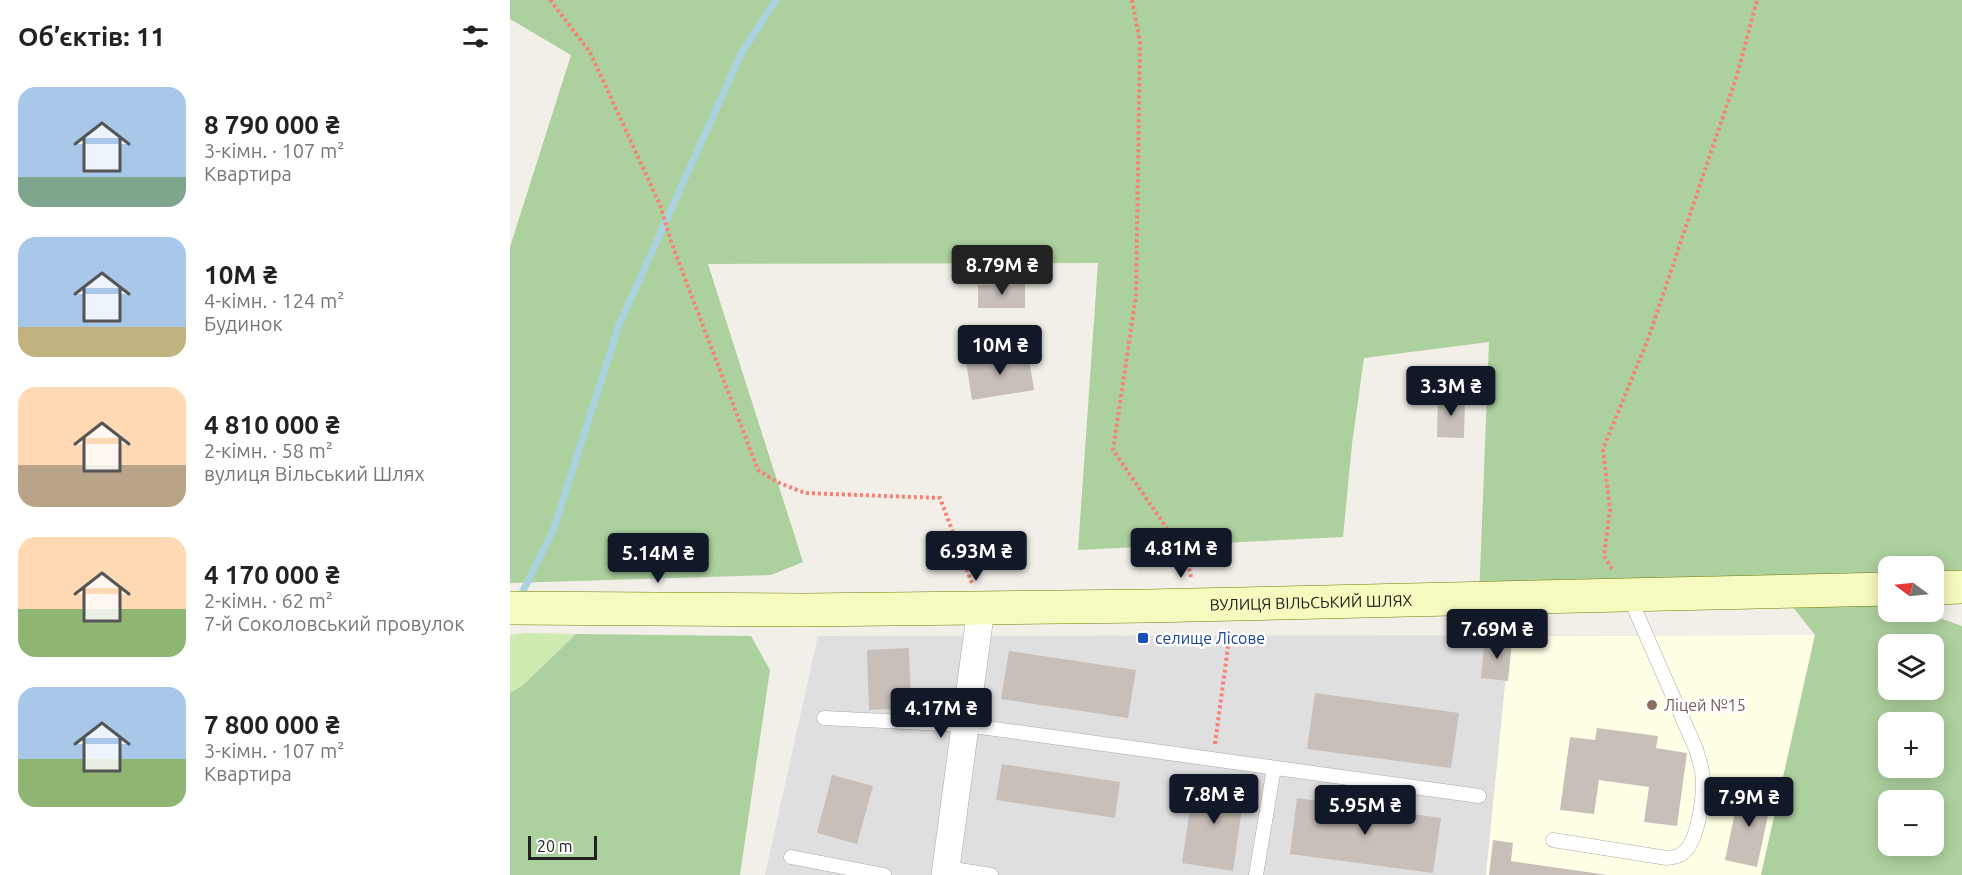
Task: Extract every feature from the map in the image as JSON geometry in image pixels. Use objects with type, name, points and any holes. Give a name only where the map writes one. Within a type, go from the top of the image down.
[{"type":"street","points":[[1944,588],[1962,587]]},
{"type":"street","name":"ВУЛИЦЯ ВІЛЬСЬКИЙ ШЛЯХ","points":[[510,608],[806,610],[981,608],[1878,589]]},
{"type":"street","points":[[945,872],[981,608]]},
{"type":"lane","points":[[1553,840],[1667,858],[1680,855],[1688,848],[1696,834],[1703,782],[1701,765],[1628,595]]},
{"type":"lane","points":[[824,718],[966,725],[1479,795]]},
{"type":"lane","points":[[1256,875],[1274,768]]},
{"type":"lane","points":[[791,857],[810,868],[884,875]]},
{"type":"lane","points":[[945,872],[991,875]]},
{"type":"path","points":[[550,0],[590,52],[660,205],[673,247],[758,470],[777,482],[805,493],[940,498],[981,608]]},
{"type":"path","points":[[1132,0],[1140,42],[1136,295],[1113,450],[1186,556],[1196,604]]},
{"type":"path","points":[[1628,595],[1604,556],[1610,510],[1603,449],[1652,328],[1737,75],[1756,0]]},
{"type":"path","points":[[1213,759],[1234,604]]},
{"type":"shaded area","points":[[1815,635],[1761,875],[765,875],[818,636]]},
{"type":"shaded area","name":"Ліцей №15","points":[[1815,635],[1761,875],[1486,875],[1510,636]]},
{"type":"green space","points":[[510,0],[1962,0],[1962,587],[1944,588],[1944,556],[1878,556],[1878,622],[1944,622],[1944,619],[1962,626],[1962,875],[1761,875],[1815,635],[1781,592],[1479,598],[1489,342],[1364,358],[1352,444],[1343,537],[1078,550],[1098,263],[708,264],[803,562],[771,575],[510,583],[510,247],[571,55],[510,19]]},
{"type":"green space","points":[[576,634],[523,685],[510,693],[510,635]]},
{"type":"green space","points":[[576,634],[751,636],[770,670],[740,875],[510,875],[510,693],[523,685]]},
{"type":"building","points":[[1025,284],[1025,308],[978,308],[978,285]]},
{"type":"building","points":[[1028,352],[1034,390],[972,400],[966,361]]},
{"type":"building","points":[[1438,397],[1465,397],[1464,438],[1437,437]]},
{"type":"building","points":[[1485,639],[1512,642],[1508,681],[1481,678]]},
{"type":"building","points":[[909,648],[911,708],[869,710],[867,650]]},
{"type":"building","points":[[1009,651],[1136,670],[1128,718],[1001,699]]},
{"type":"building","points":[[1315,693],[1459,713],[1451,768],[1307,749]]},
{"type":"building","points":[[1597,728],[1658,736],[1656,748],[1687,753],[1677,826],[1644,822],[1649,787],[1599,780],[1594,814],[1560,810],[1570,737],[1595,740]]},
{"type":"building","points":[[1002,764],[1120,782],[1115,818],[996,800]]},
{"type":"building","points":[[832,775],[873,786],[857,844],[817,833]]},
{"type":"building","points":[[1194,780],[1245,787],[1233,871],[1182,863]]},
{"type":"building","points":[[1740,789],[1772,796],[1757,867],[1725,860]]},
{"type":"building","points":[[1297,798],[1441,818],[1433,873],[1290,854]]},
{"type":"building","points":[[1493,840],[1513,843],[1511,861],[1608,875],[1489,875]]},
{"type":"waterway","points":[[519,599],[553,531],[619,325],[741,54],[776,0]]},
{"type":"place","name":"селище Лісове","points":[[1143,638]]},
{"type":"place","name":"Ліцей №15","points":[[1652,705]]}]
